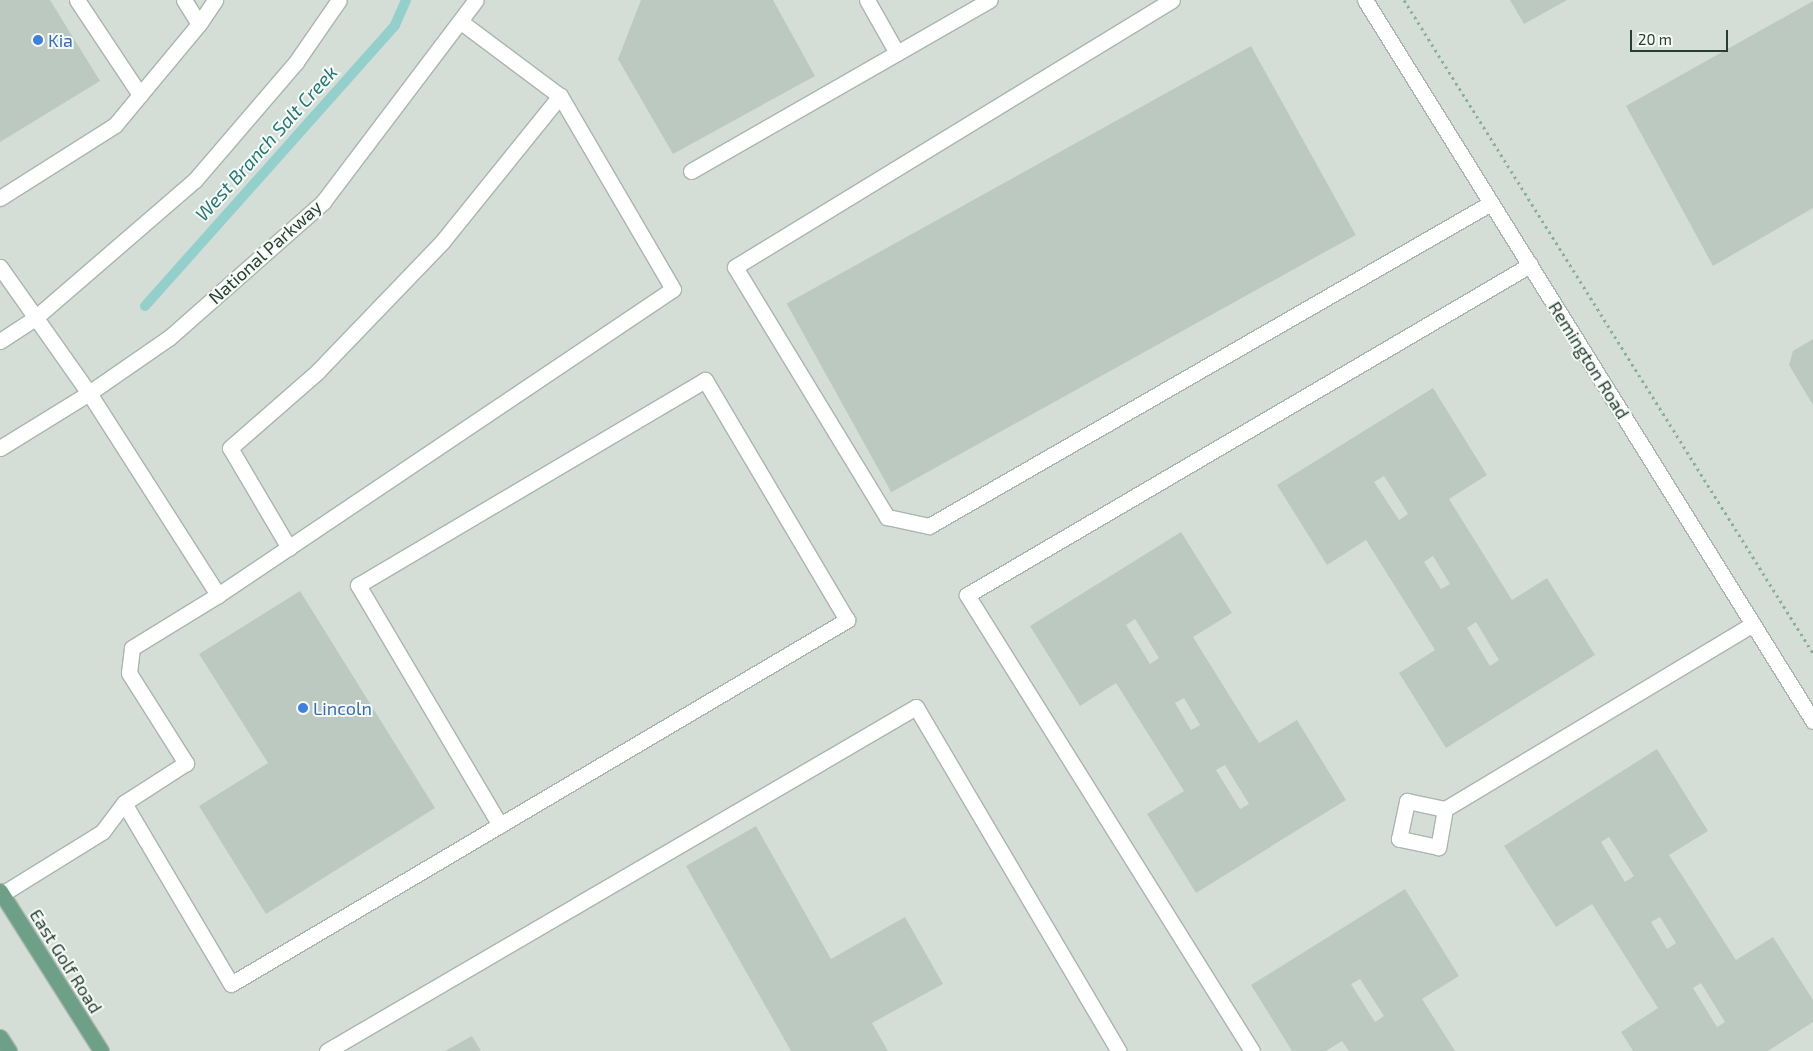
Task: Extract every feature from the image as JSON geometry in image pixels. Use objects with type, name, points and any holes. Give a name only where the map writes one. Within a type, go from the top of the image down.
[{"type":"main road","name":"East Golf Road","points":[[1,892],[101,1051]]},
{"type":"main road","points":[[0,1037],[9,1051]]},
{"type":"street","points":[[76,0],[140,95]]},
{"type":"street","points":[[184,0],[199,24]]},
{"type":"street","points":[[0,198],[115,125],[199,24],[215,0]]},
{"type":"street","points":[[0,341],[35,318],[195,180],[296,62],[339,0]]},
{"type":"street","name":"National Parkway","points":[[0,448],[89,393],[170,337],[322,202],[476,0]]},
{"type":"street","points":[[867,0],[897,53]]},
{"type":"street","points":[[691,171],[990,0]]},
{"type":"street","points":[[1172,0],[735,267],[887,516],[929,526],[1491,203]]},
{"type":"street","name":"Remington Road","points":[[1365,0],[1813,721]]},
{"type":"street","points":[[1,892],[102,832],[124,803],[186,763],[129,673],[132,648],[289,548],[673,289],[560,96],[461,22]]},
{"type":"street","points":[[289,548],[230,448],[317,372],[442,242],[560,96]]},
{"type":"street","points":[[1252,1051],[967,595],[1530,265]]},
{"type":"street","points":[[0,266],[89,393],[218,595]]},
{"type":"street","points":[[124,803],[231,984],[847,620],[705,380],[358,585],[500,825]]},
{"type":"street","points":[[1445,809],[1753,624]]},
{"type":"street","points":[[327,1051],[916,707],[1119,1051]]},
{"type":"path","points":[[1404,0],[1813,653]]},
{"type":"shaded area","points":[[0,0],[1813,0],[1813,1051],[0,1051]]},
{"type":"building","name":"Kia","points":[[0,0],[50,0],[100,81],[0,142]]},
{"type":"building","points":[[641,0],[773,0],[815,76],[673,154],[618,59]]},
{"type":"building","points":[[1510,0],[1567,0],[1524,24]]},
{"type":"building","points":[[1813,1],[1813,208],[1713,266],[1626,106]]},
{"type":"building","points":[[1251,46],[1356,235],[891,492],[787,303]]},
{"type":"building","points":[[1813,339],[1813,405],[1789,365],[1793,351]]},
{"type":"building","points":[[1433,388],[1487,475],[1449,499],[1512,600],[1547,578],[1595,655],[1446,748],[1399,673],[1435,650],[1366,540],[1327,565],[1277,485]],"holes":[[[1384,476],[1408,514],[1399,520],[1374,482]],[[1433,556],[1450,584],[1441,589],[1424,562]],[[1476,622],[1499,660],[1490,666],[1467,628]]]},
{"type":"building","points":[[1181,532],[1232,613],[1193,637],[1259,743],[1297,720],[1346,800],[1196,893],[1147,814],[1184,791],[1116,683],[1080,706],[1030,626]],"holes":[[[1135,619],[1159,658],[1150,664],[1126,625]],[[1184,698],[1200,725],[1191,730],[1175,703]],[[1225,765],[1249,804],[1240,809],[1216,770]]]},
{"type":"building","name":"Lincoln","points":[[300,591],[435,808],[266,914],[199,806],[268,763],[199,654]]},
{"type":"building","points":[[1657,749],[1708,831],[1669,855],[1736,960],[1773,937],[1813,1000],[1813,1022],[1768,1051],[1633,1051],[1621,1032],[1658,1008],[1592,904],[1556,927],[1504,846]],"holes":[[[1609,837],[1634,876],[1625,882],[1601,842]],[[1660,917],[1676,943],[1667,949],[1651,922]],[[1701,983],[1725,1022],[1717,1027],[1693,988]]]},
{"type":"building","points":[[756,826],[831,959],[905,917],[943,984],[872,1023],[888,1051],[791,1051],[686,866]]},
{"type":"building","points":[[1405,889],[1459,976],[1422,999],[1455,1051],[1349,1051],[1342,1041],[1326,1051],[1292,1051],[1251,985]],"holes":[[[1360,979],[1384,1016],[1375,1022],[1351,984]]]},
{"type":"building","points":[[472,1036],[481,1051],[445,1051]]},
{"type":"waterway","name":"West Branch Salt Creek","points":[[145,306],[395,25],[406,0]]},
{"type":"place","name":"Kia","points":[[38,40]]},
{"type":"place","name":"Lincoln","points":[[303,708]]}]
